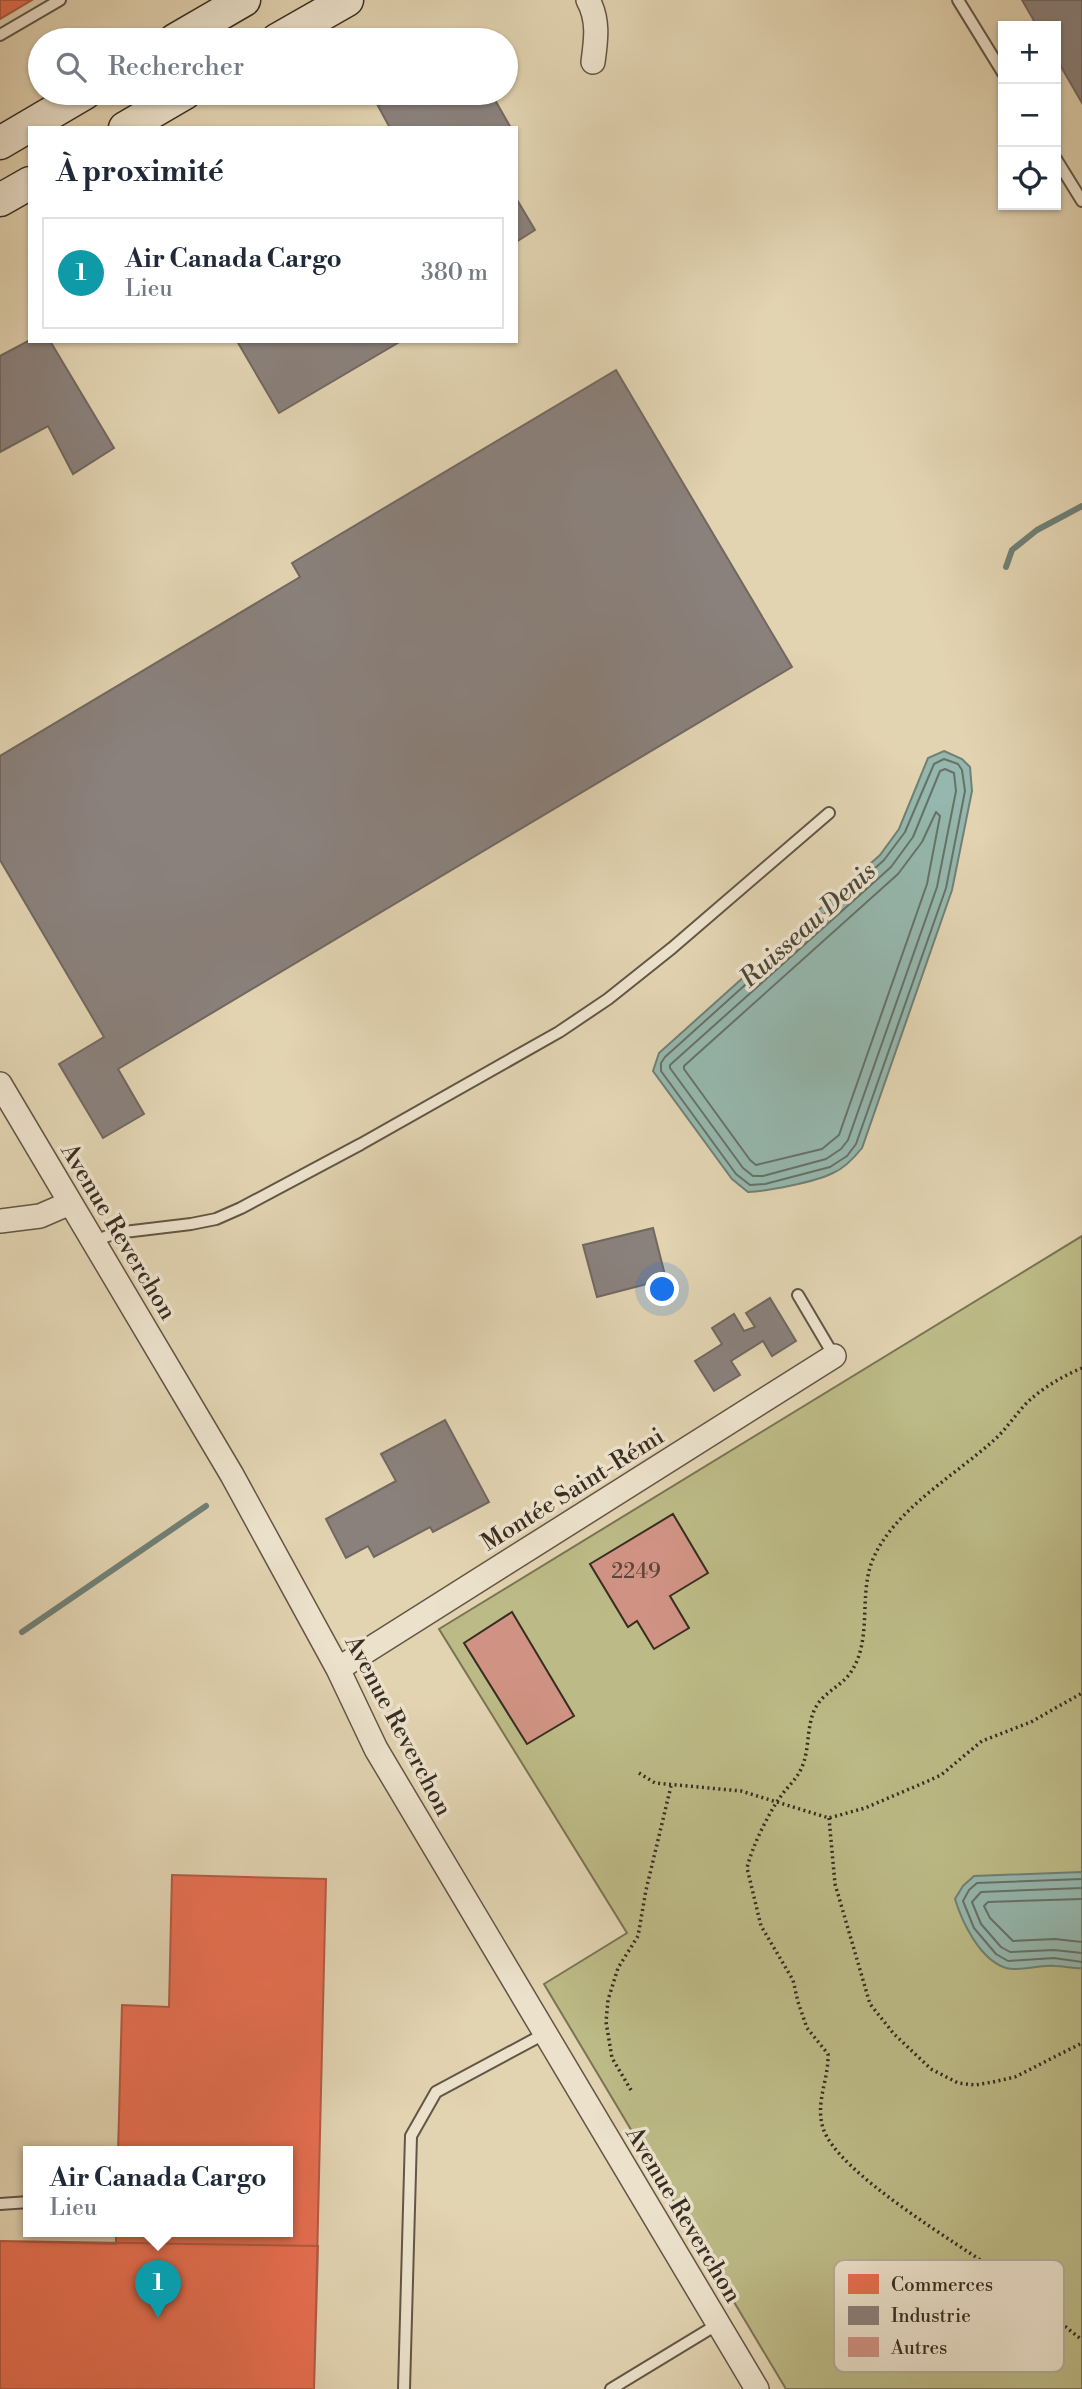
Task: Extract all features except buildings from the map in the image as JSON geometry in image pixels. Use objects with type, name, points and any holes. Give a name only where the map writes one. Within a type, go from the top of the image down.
[{"type":"main road","points":[[196,28],[244,0]]},
{"type":"main road","points":[[298,28],[347,0]]},
{"type":"main road","points":[[0,143],[14,130],[62,105]]},
{"type":"main road","points":[[128,126],[164,105]]},
{"type":"main road","points":[[0,201],[28,184]]},
{"type":"street","points":[[593,4],[596,26],[593,62]]},
{"type":"street","name":"Avenue Reverchon","points":[[0,1084],[232,1475],[338,1669],[376,1749],[757,2389]]},
{"type":"street","points":[[0,1222],[40,1216],[71,1203]]},
{"type":"street","name":"Montée Saint-Rémi","points":[[338,1669],[834,1356]]},
{"type":"lane","points":[[0,35],[60,0]]},
{"type":"lane","points":[[958,0],[998,65]]},
{"type":"lane","points":[[1061,167],[1082,201]]},
{"type":"lane","points":[[94,1241],[116,1233],[216,1219],[241,1208],[559,1032],[608,999],[671,948],[829,813]]},
{"type":"lane","points":[[798,1295],[834,1356]]},
{"type":"lane","points":[[404,2389],[411,2137],[436,2092],[544,2034]]},
{"type":"lane","points":[[0,2204],[23,2202]]},
{"type":"lane","points":[[611,2389],[718,2324]]},
{"type":"path","points":[[979,2260],[883,2191],[842,2157],[828,2139],[820,2113],[828,2054],[807,2028],[793,1980],[761,1926],[747,1878],[749,1858],[777,1803],[802,1769],[814,1711],[820,1701],[851,1672],[858,1659],[868,1576],[878,1549],[898,1523],[940,1484],[996,1439],[1031,1399],[1082,1368]]},
{"type":"path","points":[[639,1773],[655,1783],[728,1789],[829,1818],[855,1812],[928,1782],[982,1741],[1031,1722],[1082,1693]]},
{"type":"path","points":[[631,2090],[612,2058],[606,2022],[608,2000],[618,1968],[640,1929],[646,1890],[671,1786]]},
{"type":"path","points":[[829,1818],[835,1884],[864,1988],[879,2017],[931,2069],[958,2083],[975,2085],[993,2082],[1015,2077],[1082,2043]]},
{"type":"path","points":[[1064,2325],[1082,2340]]},
{"type":"shaded area","points":[[1082,1236],[1082,2389],[786,2389],[544,1984],[627,1933],[439,1629]]},
{"type":"water","points":[[944,751],[962,759],[970,767],[972,791],[952,890],[862,1148],[845,1166],[825,1176],[748,1192],[732,1179],[653,1071],[659,1053],[880,855],[899,829],[928,758]]},
{"type":"water","points":[[1082,1872],[1082,1968],[1049,1966],[1012,1969],[997,1964],[973,1939],[955,1899],[963,1886],[974,1876]]},
{"type":"waterway","name":"Ruisseau Denis","points":[[1006,567],[1012,550],[1037,530],[1082,506]]},
{"type":"waterway","name":"Ruisseau Denis","points":[[22,1632],[206,1506]]},
{"type":"place","name":"Air Canada Cargo","points":[[158,2318]]}]
